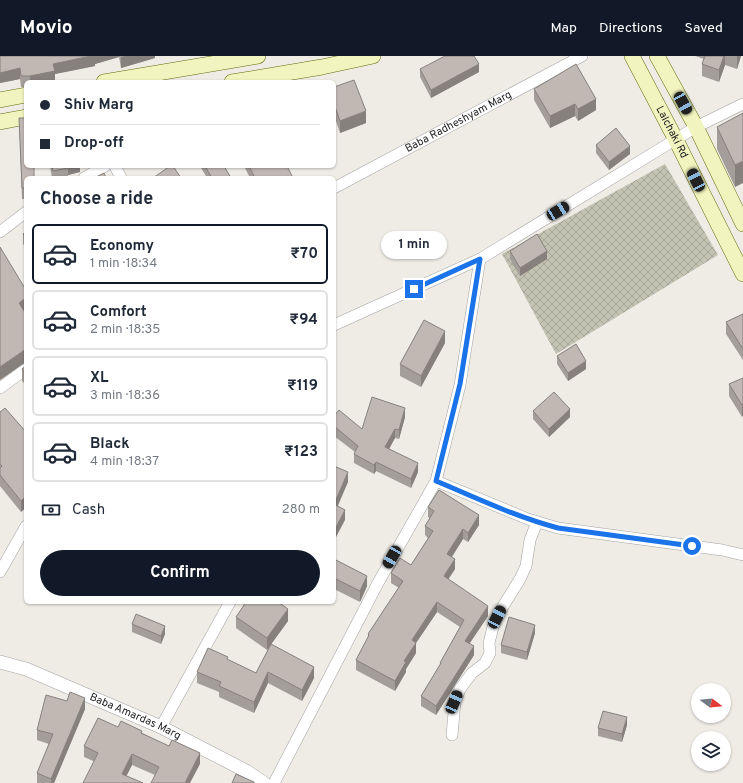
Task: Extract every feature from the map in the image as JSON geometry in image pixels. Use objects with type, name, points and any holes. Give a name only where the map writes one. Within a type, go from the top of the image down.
[{"type":"main road","points":[[116,80],[258,56]]},
{"type":"main road","points":[[244,80],[322,67],[373,56]]},
{"type":"main road","name":"Lalchaki Rd","points":[[632,56],[743,274]]},
{"type":"main road","name":"Lalchaki Rd","points":[[657,56],[696,127],[743,224]]},
{"type":"main road","points":[[0,100],[24,95]]},
{"type":"main road","points":[[0,122],[24,117]]},
{"type":"street","name":"Baba Radheshyam Marg","points":[[336,187],[582,56]]},
{"type":"street","points":[[336,323],[480,259],[696,127],[743,104]]},
{"type":"street","points":[[88,176],[102,168]]},
{"type":"street","points":[[0,232],[24,214]]},
{"type":"street","points":[[274,783],[378,583],[436,481],[460,384],[480,259]]},
{"type":"street","points":[[0,388],[24,370]]},
{"type":"street","points":[[436,481],[537,522],[558,528],[722,550],[743,555]]},
{"type":"street","points":[[452,735],[454,702],[460,689],[472,673],[485,663],[490,653],[489,643],[493,627],[526,566],[530,540],[537,522]]},
{"type":"street","points":[[0,572],[24,530]]},
{"type":"street","points":[[161,727],[229,604]]},
{"type":"street","name":"Baba Amardas Marg","points":[[0,662],[26,669],[161,727],[246,771],[264,783]]},
{"type":"shaded area","points":[[665,164],[718,255],[556,354],[502,254]]},
{"type":"building","points":[[0,56],[91,56],[53,64],[55,71],[30,76],[21,76],[20,68],[0,73]]},
{"type":"building","points":[[445,56],[474,56],[479,64],[431,90],[420,69]]},
{"type":"building","points":[[705,56],[724,56],[719,70],[702,64]]},
{"type":"building","points":[[576,64],[596,99],[578,109],[575,104],[550,116],[534,89]]},
{"type":"building","points":[[354,80],[366,111],[340,121],[336,110],[336,86]]},
{"type":"building","points":[[743,113],[743,161],[735,165],[717,127]]},
{"type":"building","points":[[19,118],[24,118],[24,168],[34,168],[34,176],[24,176],[24,188],[22,188]]},
{"type":"building","points":[[616,128],[630,146],[609,162],[596,145]]},
{"type":"building","points":[[52,168],[68,168],[53,171]]},
{"type":"building","points":[[167,168],[174,168],[180,176],[156,176]]},
{"type":"building","points":[[206,168],[225,168],[230,176],[211,176]]},
{"type":"building","points":[[250,168],[288,168],[292,176],[254,176]]},
{"type":"building","points":[[104,173],[105,176],[98,176]]},
{"type":"building","points":[[537,234],[547,251],[520,268],[510,251]]},
{"type":"building","points":[[0,247],[24,287],[24,299],[19,303],[24,311],[24,350],[0,367]]},
{"type":"building","points":[[743,314],[743,349],[726,322]]},
{"type":"building","points":[[424,320],[445,331],[421,376],[400,364]]},
{"type":"building","points":[[576,344],[586,361],[568,373],[557,356]]},
{"type":"building","points":[[743,378],[743,404],[742,405],[729,384]]},
{"type":"building","points":[[554,392],[570,409],[549,429],[533,411]]},
{"type":"building","points":[[372,397],[405,408],[399,430],[395,429],[385,447],[418,463],[411,479],[376,462],[374,465],[354,454],[358,446],[336,428],[336,414],[339,410],[362,429]]},
{"type":"building","points":[[5,408],[24,430],[24,498],[21,501],[0,475],[0,468],[2,466],[0,464],[0,412]]},
{"type":"building","points":[[336,467],[348,472],[336,499]]},
{"type":"building","points":[[439,490],[479,515],[468,533],[463,529],[447,554],[455,559],[444,576],[488,606],[465,641],[474,646],[436,706],[421,696],[464,620],[437,602],[412,640],[416,643],[404,661],[406,662],[395,681],[356,660],[369,635],[368,634],[403,581],[391,573],[400,558],[411,565],[433,531],[425,526],[434,511],[428,507]]},
{"type":"building","points":[[336,505],[345,510],[336,527]]},
{"type":"building","points":[[336,560],[367,576],[360,591],[336,579]]},
{"type":"building","points":[[245,604],[281,604],[288,609],[267,638],[236,617]]},
{"type":"building","points":[[136,614],[165,626],[161,636],[132,624]]},
{"type":"building","points":[[509,617],[535,625],[527,652],[501,645]]},
{"type":"building","points":[[271,644],[314,667],[302,690],[268,672],[254,702],[219,686],[221,682],[197,672],[208,648],[228,657],[227,659],[256,673]]},
{"type":"building","points":[[70,692],[85,698],[51,779],[37,773],[53,734],[37,730],[46,695],[67,701]]},
{"type":"building","points":[[603,711],[627,717],[622,734],[598,728]]},
{"type":"building","points":[[98,718],[118,727],[121,721],[142,731],[141,733],[169,746],[172,740],[200,753],[185,783],[151,783],[159,767],[132,754],[122,774],[143,783],[83,783],[98,753],[84,746]]},
{"type":"building","points":[[236,774],[254,782],[254,783],[232,783]]},
{"type":"route","points":[[414,289],[480,259],[460,384],[436,481],[528,519],[558,528],[692,546]]}]
